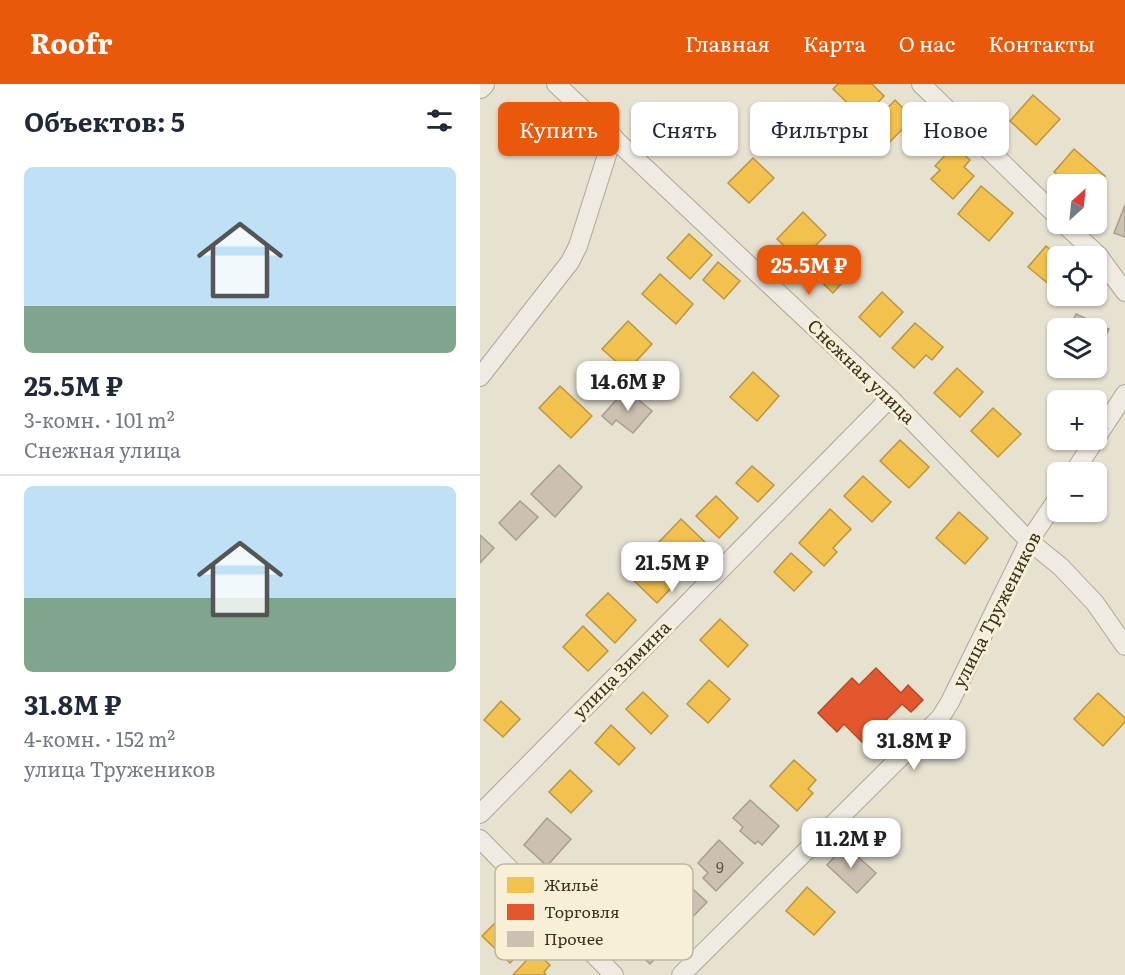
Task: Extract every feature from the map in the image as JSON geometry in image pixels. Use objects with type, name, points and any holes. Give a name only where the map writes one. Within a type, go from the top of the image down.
[{"type":"street","name":"Снежная улица","points":[[556,84],[576,102]]},
{"type":"street","points":[[921,84],[1047,206]]},
{"type":"street","name":"Снежная улица","points":[[619,142],[890,398],[1029,541],[1081,587],[1125,646]]},
{"type":"street","points":[[480,377],[570,262],[578,246],[607,156]]},
{"type":"street","points":[[1075,234],[1098,255],[1125,292]]},
{"type":"street","points":[[1107,422],[1125,394]]},
{"type":"street","name":"улица Зимина","points":[[480,814],[890,398]]},
{"type":"street","name":"улица Тружеников","points":[[681,975],[940,718],[954,695],[1029,541],[1047,514]]},
{"type":"street","points":[[480,839],[505,864]]},
{"type":"street","points":[[599,960],[614,975]]},
{"type":"building: Жильё","points":[[838,84],[872,84],[884,96],[878,102],[846,102],[833,89]]},
{"type":"building: Жильё","points":[[1033,95],[1060,119],[1036,145],[1010,121]]},
{"type":"building: Жильё","points":[[895,100],[902,107],[902,129],[890,142],[890,105]]},
{"type":"building: Жильё","points":[[1074,149],[1103,174],[1056,174],[1054,172]]},
{"type":"building: Жильё","points":[[944,156],[965,156],[970,160],[964,167],[974,176],[953,199],[931,179],[940,170],[935,166]]},
{"type":"building: Жильё","points":[[753,158],[774,178],[749,203],[728,183]]},
{"type":"building: Жильё","points":[[981,186],[1013,213],[989,241],[958,214]]},
{"type":"building: Жильё","points":[[803,212],[826,235],[800,261],[777,239]]},
{"type":"building: Жильё","points":[[689,234],[712,255],[690,279],[667,258]]},
{"type":"building: Жильё","points":[[1046,246],[1047,247],[1047,283],[1028,267]]},
{"type":"building: Жильё","points":[[837,250],[856,267],[833,293],[813,274]]},
{"type":"building: Жильё","points":[[718,262],[740,281],[724,299],[703,280]]},
{"type":"building: Жильё","points":[[660,274],[693,304],[676,324],[642,294]]},
{"type":"building: Жильё","points":[[882,292],[903,312],[880,337],[859,317]]},
{"type":"building: Жильё","points":[[628,321],[652,344],[627,371],[602,349]]},
{"type":"building: Жильё","points":[[915,323],[943,347],[932,360],[926,355],[914,368],[892,348]]},
{"type":"building: Жильё","points":[[957,368],[983,392],[960,417],[934,393]]},
{"type":"building: Жильё","points":[[753,372],[779,396],[757,421],[730,397]]},
{"type":"building: Жильё","points":[[560,386],[592,416],[571,438],[539,408]]},
{"type":"building: Жильё","points":[[993,408],[1021,434],[998,457],[971,431]]},
{"type":"building: Жильё","points":[[900,440],[929,467],[909,488],[880,461]]},
{"type":"building: Жильё","points":[[752,466],[774,485],[758,502],[736,483]]},
{"type":"building: Жильё","points":[[863,476],[891,502],[872,522],[844,496]]},
{"type":"building: Жильё","points":[[716,496],[738,518],[719,538],[696,516]]},
{"type":"building: Жильё","points":[[830,509],[851,529],[833,548],[837,552],[824,566],[799,543]]},
{"type":"building: Жильё","points":[[959,512],[988,538],[965,564],[936,538]]},
{"type":"building: Жильё","points":[[681,519],[708,545],[686,568],[659,542]]},
{"type":"building: Жильё","points":[[652,549],[674,571],[667,578],[674,585],[657,603],[627,574]]},
{"type":"building: Жильё","points":[[791,553],[812,572],[794,591],[774,572]]},
{"type":"building: Жильё","points":[[608,593],[636,620],[615,643],[586,615]]},
{"type":"building: Жильё","points":[[720,619],[748,645],[728,667],[700,640]]},
{"type":"building: Жильё","points":[[583,626],[608,651],[588,671],[563,647]]},
{"type":"building: Жильё","points":[[709,680],[730,699],[708,723],[687,704]]},
{"type":"building: Жильё","points":[[643,692],[668,716],[651,734],[626,709]]},
{"type":"building: Жильё","points":[[1098,693],[1125,718],[1125,722],[1103,746],[1074,719]]},
{"type":"building: Жильё","points":[[501,701],[520,719],[503,737],[484,720]]},
{"type":"building: Жильё","points":[[611,725],[635,748],[619,765],[595,743]]},
{"type":"building: Жильё","points":[[794,760],[816,780],[808,789],[813,793],[797,811],[770,786]]},
{"type":"building: Жильё","points":[[570,770],[592,791],[571,813],[549,792]]},
{"type":"building: Жильё","points":[[807,887],[835,912],[814,935],[786,911]]},
{"type":"building: Жильё","points":[[495,923],[495,949],[482,936]]},
{"type":"building: Жильё","points":[[527,960],[545,960],[550,965],[544,972],[546,975],[513,975]]},
{"type":"building: Торговля","points":[[876,668],[901,693],[908,685],[923,700],[911,712],[902,704],[863,743],[844,724],[837,732],[818,713],[852,678],[859,685]]},
{"type":"building: Прочее","points":[[1125,205],[1125,237],[1114,233]]},
{"type":"building: Прочее","points":[[626,389],[652,411],[633,433],[616,420],[612,425],[602,416]]},
{"type":"building: Прочее","points":[[559,465],[582,487],[555,517],[531,494]]},
{"type":"building: Прочее","points":[[520,501],[538,517],[516,540],[499,523]]},
{"type":"building: Прочее","points":[[480,535],[494,548],[480,563]]},
{"type":"building: Прочее","points":[[750,800],[779,826],[762,845],[758,841],[755,844],[740,831],[743,827],[733,818]]},
{"type":"building: Прочее","points":[[547,818],[571,839],[549,864],[545,864],[524,845]]},
{"type":"building: Прочее","points":[[719,840],[743,863],[716,891],[703,878],[708,873],[698,863]]},
{"type":"building: Прочее","points":[[845,845],[876,873],[857,893],[827,865]]},
{"type":"building: Прочее","points":[[693,889],[707,902],[693,917]]}]
